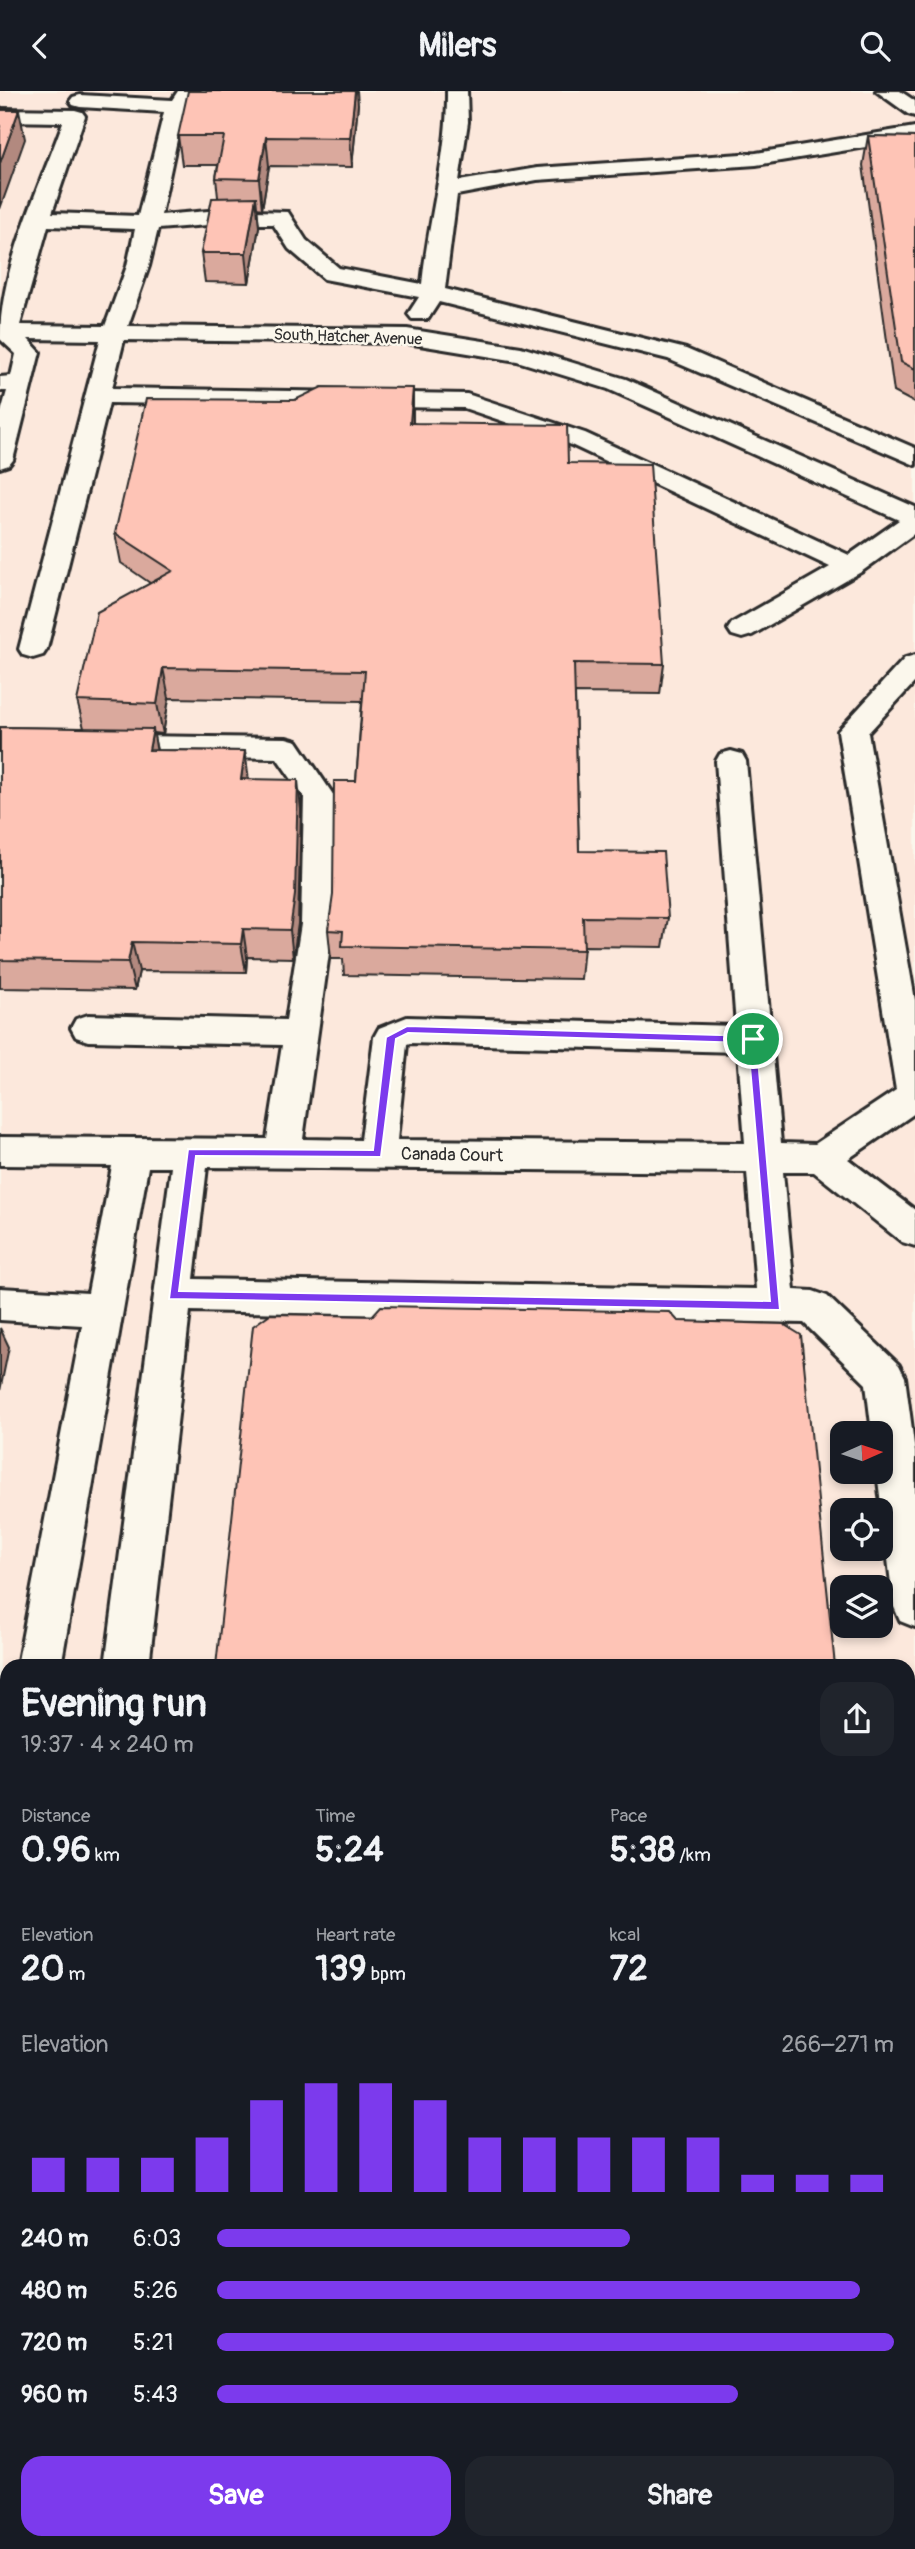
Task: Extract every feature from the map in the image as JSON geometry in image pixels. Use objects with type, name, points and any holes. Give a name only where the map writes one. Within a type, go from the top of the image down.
[{"type":"street","points":[[407,336],[433,293],[458,122],[457,91]]},
{"type":"street","points":[[886,91],[915,110]]},
{"type":"street","points":[[0,115],[79,103],[183,99]]},
{"type":"street","points":[[33,649],[114,333],[138,265],[173,116],[183,99]]},
{"type":"street","points":[[0,460],[11,384],[28,352],[3,332],[79,103]]},
{"type":"street","points":[[447,190],[537,174],[756,159],[831,145],[915,134]]},
{"type":"street","points":[[40,219],[148,223],[220,217],[280,217],[297,244],[332,274],[433,293],[677,354],[915,457]]},
{"type":"street","name":"South Hatcher Avenue","points":[[3,332],[407,336],[486,364],[521,354],[617,384],[915,519]]},
{"type":"street","points":[[467,401],[486,364]]},
{"type":"street","points":[[98,395],[467,401],[576,438],[851,566]]},
{"type":"street","points":[[742,629],[851,566],[915,519]]},
{"type":"street","points":[[915,664],[853,731],[914,1095],[821,1158],[915,1231]]},
{"type":"street","points":[[0,740],[286,748],[319,796],[317,925],[283,1153]]},
{"type":"street","points":[[731,761],[776,1306]]},
{"type":"street","points":[[88,1028],[301,1033]]},
{"type":"street","points":[[377,1154],[391,1037],[407,1030],[753,1039]]},
{"type":"street","name":"Canada Court","points":[[0,1151],[821,1158]]},
{"type":"street","points":[[40,1659],[132,1152]]},
{"type":"street","points":[[128,1659],[191,1152]]},
{"type":"street","points":[[173,1296],[813,1307],[885,1377],[915,1607]]},
{"type":"street","points":[[0,1304],[103,1310]]},
{"type":"shaded area","points":[[0,91],[915,91],[915,1659],[0,1659]]},
{"type":"building","points":[[188,91],[355,91],[350,138],[266,137],[259,179],[216,178],[224,136],[178,136]]},
{"type":"building","points":[[0,110],[19,110],[0,163]]},
{"type":"building","points":[[868,136],[915,137],[915,369],[901,362]]},
{"type":"building","points":[[256,197],[246,253],[201,253],[212,198]]},
{"type":"building","points":[[322,387],[413,388],[410,423],[567,425],[568,463],[650,464],[664,664],[574,663],[579,851],[663,852],[668,918],[583,917],[584,950],[342,946],[343,931],[328,930],[333,895],[334,781],[356,781],[365,671],[163,668],[157,704],[77,701],[97,612],[173,571],[115,533],[146,399],[295,400]]},
{"type":"building","points":[[0,727],[153,729],[149,750],[245,751],[241,779],[298,780],[295,895],[290,930],[243,929],[241,944],[132,942],[128,962],[0,960]]},
{"type":"building","points":[[381,1306],[670,1312],[678,1321],[783,1324],[801,1335],[830,1638],[834,1659],[217,1659],[253,1326],[270,1314],[372,1316]]},
{"type":"route","points":[[407,1030],[538,1031],[753,1039],[776,1306],[173,1296],[191,1152],[377,1154],[391,1037],[407,1030]]}]
